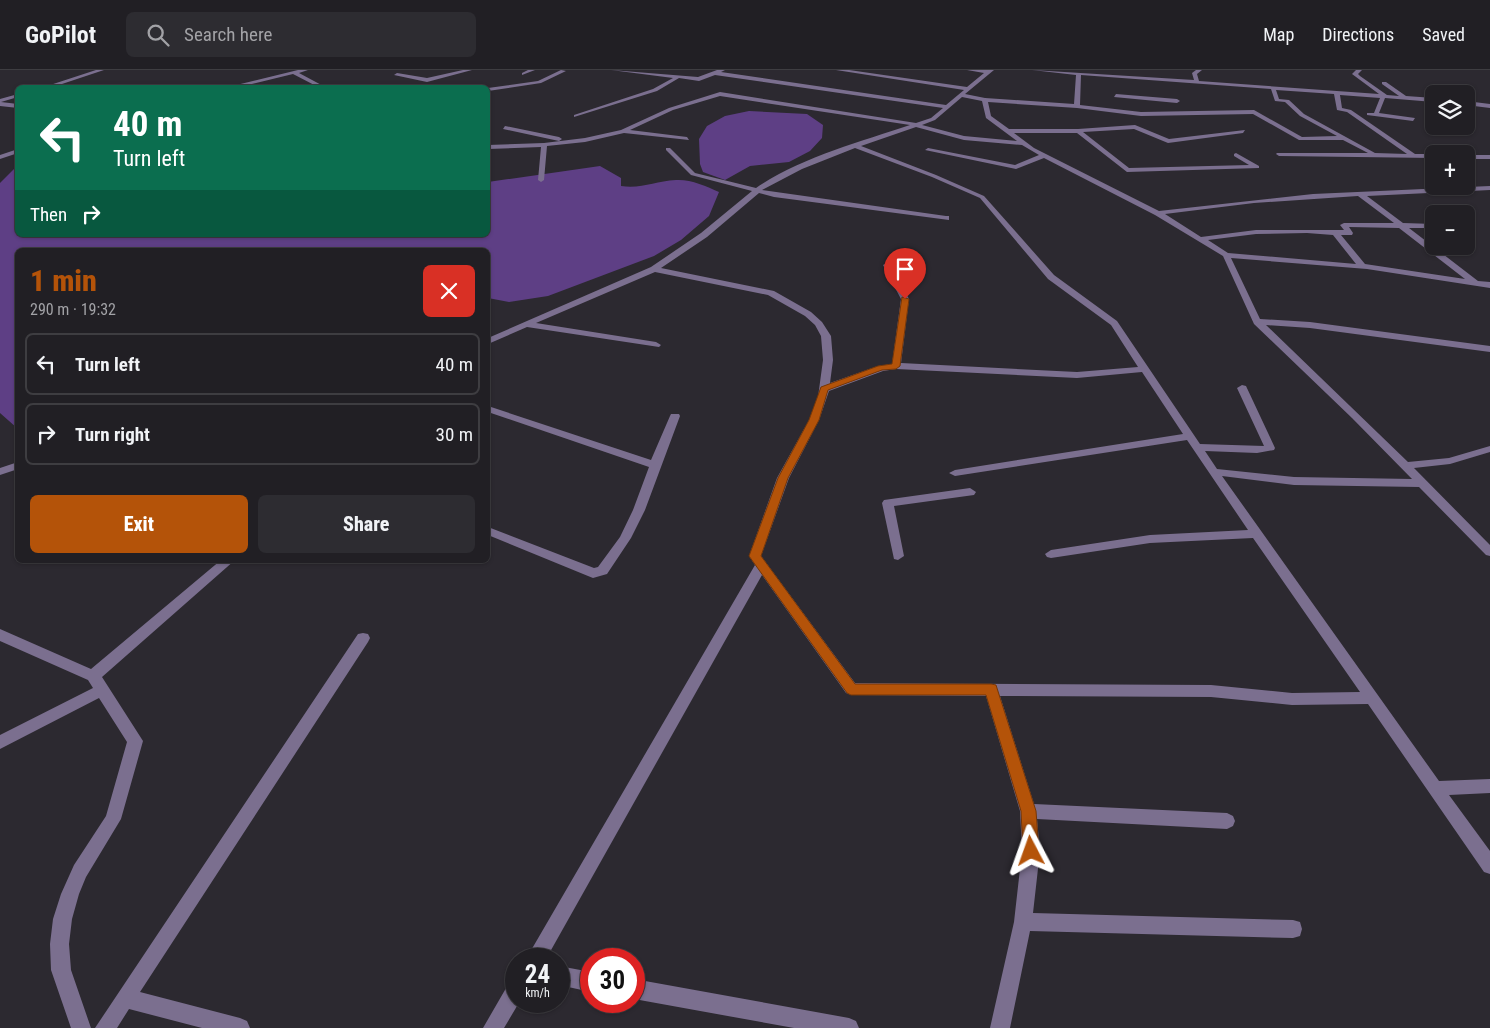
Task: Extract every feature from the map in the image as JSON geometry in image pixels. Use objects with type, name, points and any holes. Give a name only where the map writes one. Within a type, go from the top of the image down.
[{"type":"street","points":[[53,85],[101,70]]},
{"type":"street","points":[[240,85],[305,70]]},
{"type":"street","points":[[396,74],[427,80],[469,70]]},
{"type":"street","points":[[524,74],[532,70]]},
{"type":"street","points":[[490,90],[539,82],[563,70]]},
{"type":"street","points":[[614,70],[698,79],[722,70]]},
{"type":"street","points":[[839,70],[969,88]]},
{"type":"street","points":[[970,70],[990,71]]},
{"type":"street","points":[[1034,70],[1078,75],[1425,99]]},
{"type":"street","points":[[1103,109],[1116,96],[1130,70]]},
{"type":"street","points":[[1197,83],[1194,74],[1199,70]]},
{"type":"street","points":[[1359,70],[1355,74],[1384,95]]},
{"type":"street","points":[[490,340],[509,330],[654,269],[704,235],[753,195],[755,190],[780,177],[855,146],[934,119],[990,71]]},
{"type":"street","points":[[295,73],[319,85]]},
{"type":"street","points":[[715,73],[948,107]]},
{"type":"street","points":[[1077,106],[1078,75]]},
{"type":"street","points":[[576,116],[643,94],[665,85],[678,77]]},
{"type":"street","points":[[1384,83],[1404,97]]},
{"type":"street","points":[[1273,88],[1277,100],[1287,101],[1302,115],[1375,154]]},
{"type":"street","points":[[1336,92],[1339,109],[1352,113],[1412,119]]},
{"type":"street","points":[[490,148],[571,142],[623,130],[671,109],[720,94],[916,125],[964,138],[1023,143]]},
{"type":"street","points":[[961,95],[985,100],[1077,106],[1141,114],[1254,112],[1301,139],[1342,138]]},
{"type":"street","points":[[1376,114],[1384,95]]},
{"type":"street","points":[[0,102],[15,96]]},
{"type":"street","points":[[1116,96],[1177,102]]},
{"type":"street","points":[[985,100],[988,117],[1023,143],[1158,213],[1226,255],[1362,266],[1490,285]]},
{"type":"street","points":[[0,102],[15,105]]},
{"type":"street","points":[[1475,104],[1490,106]]},
{"type":"street","points":[[1352,113],[1414,155]]},
{"type":"street","points":[[1007,131],[1078,131],[1135,127],[1168,141],[1243,131]]},
{"type":"street","points":[[505,128],[571,142]]},
{"type":"street","points":[[623,130],[687,139]]},
{"type":"street","points":[[1078,131],[1127,170],[1257,167],[1236,155]]},
{"type":"street","points":[[541,180],[544,145]]},
{"type":"street","points":[[855,146],[934,176],[982,197],[1051,277],[1114,323],[1193,442],[1490,866]]},
{"type":"street","points":[[668,149],[693,174],[774,195],[946,218]]},
{"type":"street","points":[[928,150],[1016,166],[1045,156]]},
{"type":"street","points":[[0,157],[15,152]]},
{"type":"street","points":[[1279,154],[1425,156]]},
{"type":"street","points":[[1475,157],[1490,157]]},
{"type":"street","points":[[1158,213],[1254,201],[1490,188]]},
{"type":"street","points":[[1360,194],[1490,293]]},
{"type":"street","points":[[1200,239],[1256,232],[1307,231],[1349,233],[1344,225],[1425,226]]},
{"type":"street","points":[[1336,233],[1362,266]]},
{"type":"street","points":[[1226,255],[1257,322],[1490,552]]},
{"type":"street","points":[[887,264],[905,299],[896,366]]},
{"type":"street","points":[[654,269],[771,292],[808,314],[820,324],[826,336],[828,360],[823,397],[814,420],[783,478],[755,556],[851,689],[1211,691],[1292,699],[1373,698]]},
{"type":"street","points":[[1257,322],[1310,325],[1490,348]]},
{"type":"street","points":[[524,324],[656,345]]},
{"type":"street","points":[[490,332],[509,330]]},
{"type":"street","points":[[824,389],[881,368],[896,366],[1086,375],[1145,369]]},
{"type":"street","points":[[898,556],[888,504],[970,492],[955,473],[1193,442],[1258,450],[1270,448],[1270,443],[1242,388]]},
{"type":"street","points":[[490,410],[654,465]]},
{"type":"street","points":[[490,532],[593,573],[602,571],[625,538],[639,510],[654,465],[675,416]]},
{"type":"street","points":[[1405,466],[1450,460],[1490,449]]},
{"type":"street","points":[[0,472],[15,466]]},
{"type":"street","points":[[1214,472],[1294,481],[1422,483]]},
{"type":"street","points":[[1051,554],[1150,539],[1257,534]]},
{"type":"street","points":[[0,742],[98,683],[226,563]]},
{"type":"street","points":[[541,948],[761,565]]},
{"type":"street","points":[[0,634],[98,683],[135,742],[112,821],[93,848],[75,880],[65,907],[59,937],[62,971],[81,1028]]},
{"type":"street","points":[[106,1028],[363,638]]},
{"type":"street","points":[[991,689],[1028,811],[1031,851],[1023,922],[1000,1028]]},
{"type":"street","points":[[1436,788],[1490,786]]},
{"type":"street","points":[[1028,811],[1226,820]]},
{"type":"street","points":[[1023,922],[1293,929]]},
{"type":"street","points":[[645,992],[849,1028]]},
{"type":"street","points":[[125,998],[240,1028]]},
{"type":"street","points":[[493,1028],[505,1008]]},
{"type":"shaded area","points":[[749,111],[807,114],[823,125],[822,138],[810,151],[789,162],[750,166],[725,180],[703,172],[700,164],[699,139],[707,126],[725,116]]},
{"type":"shaded area","points":[[600,166],[621,178],[621,186],[629,187],[681,180],[698,183],[719,192],[709,216],[681,240],[654,256],[548,296],[509,302],[490,298],[490,248],[15,248],[15,426],[0,413],[0,183],[15,168],[15,237],[490,237],[490,182]]},
{"type":"route","points":[[905,299],[896,366],[881,368],[824,389],[823,397],[814,420],[783,478],[755,556],[851,689],[991,689],[1028,811],[1031,851]]}]
